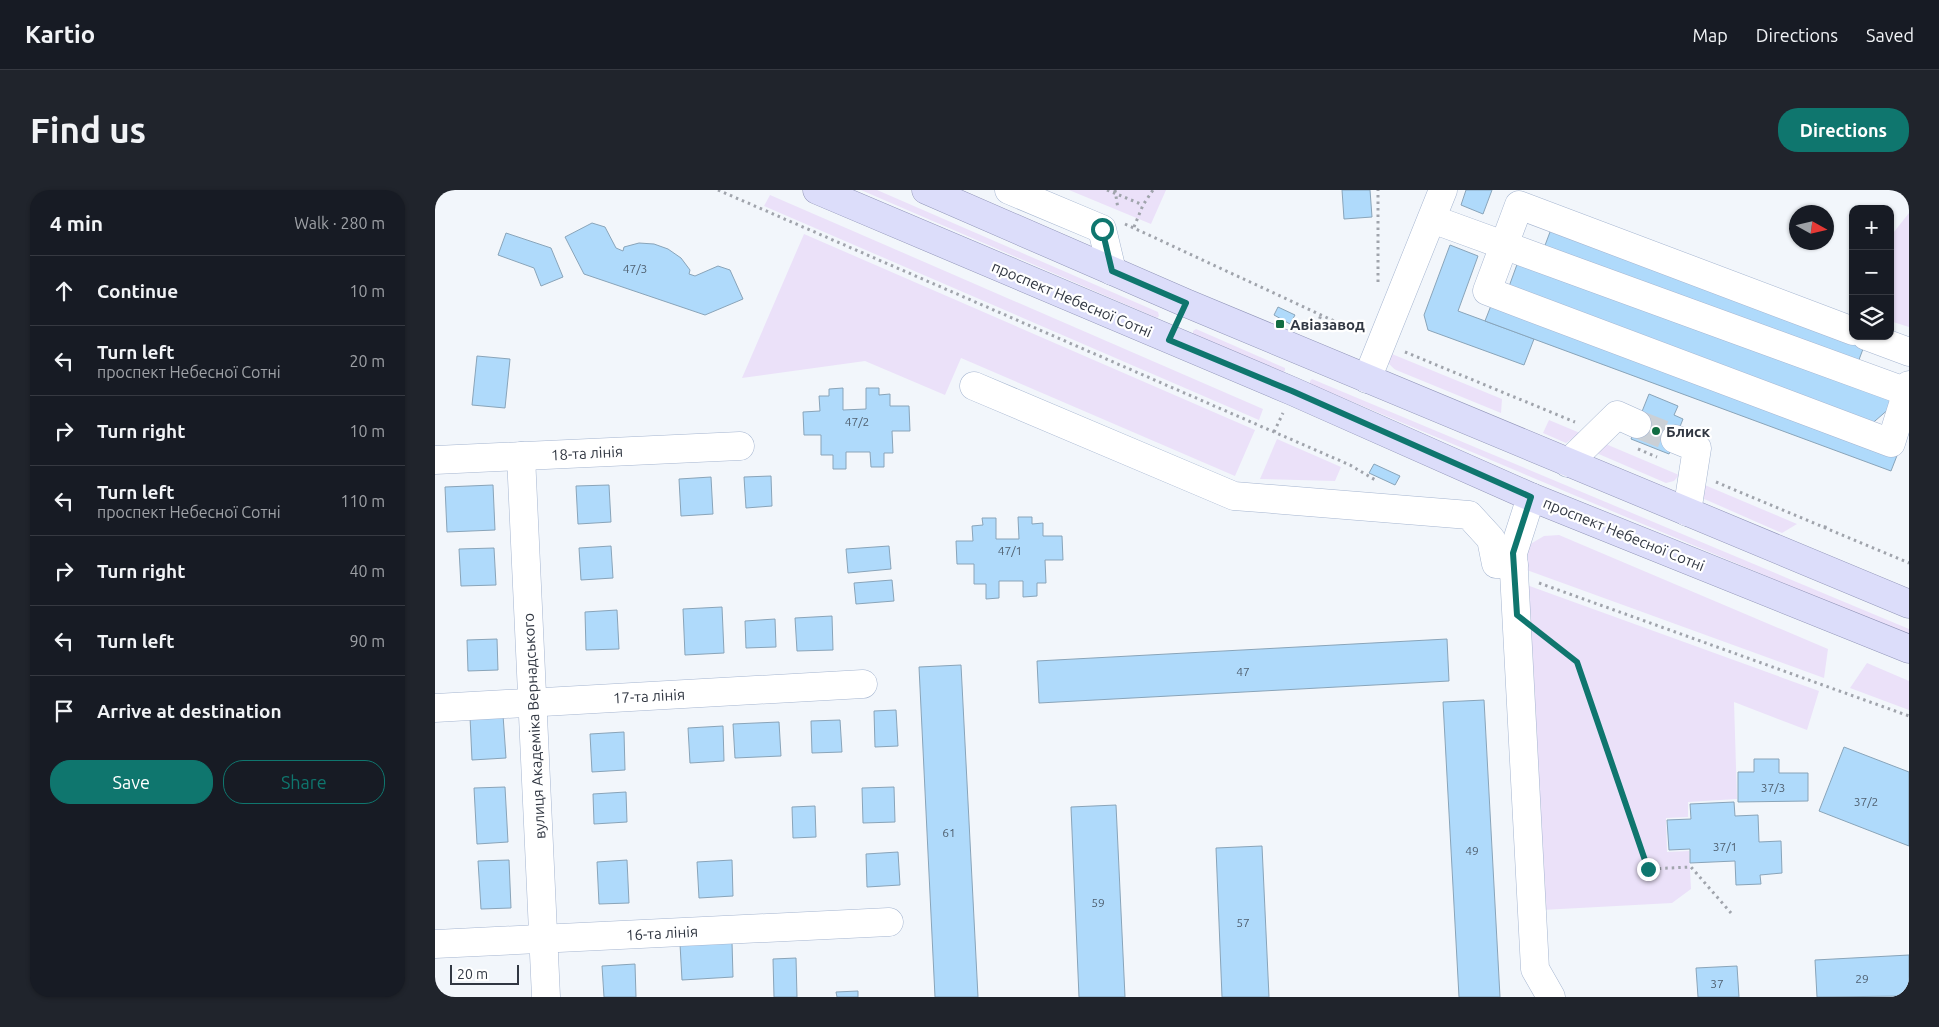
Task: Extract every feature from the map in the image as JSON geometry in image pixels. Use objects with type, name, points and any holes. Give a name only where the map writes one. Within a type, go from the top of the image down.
[{"type":"main road","name":"проспект Небесної Сотні","points":[[817,190],[1301,395],[1531,497],[1909,649]]},
{"type":"main road","points":[[926,190],[1186,303],[1909,604]]},
{"type":"main road","points":[[1169,340],[1186,303]]},
{"type":"street","points":[[1009,190],[1111,225],[1112,271]]},
{"type":"street","points":[[1367,379],[1369,333],[1432,219],[1443,190]]},
{"type":"street","points":[[1432,219],[1504,245],[1908,389],[1891,443],[1487,291],[1504,245],[1519,205],[1849,329]]},
{"type":"street","points":[[1878,340],[1909,352]]},
{"type":"street","points":[[975,386],[1234,496],[1469,515],[1491,539],[1496,564],[1515,570]]},
{"type":"street","points":[[1568,463],[1617,415],[1635,435]]},
{"type":"street","name":"18-та лінія","points":[[435,460],[740,446]]},
{"type":"street","points":[[1667,449],[1697,448],[1687,512]]},
{"type":"street","name":"вулиця Академіка Вернадського","points":[[521,456],[547,997]]},
{"type":"street","points":[[1531,497],[1513,553],[1535,969],[1551,997]]},
{"type":"street","name":"17-та лінія","points":[[435,708],[863,684]]},
{"type":"street","name":"16-та лінія","points":[[435,944],[889,922]]},
{"type":"path","points":[[718,190],[1350,465],[1382,484]]},
{"type":"path","points":[[1107,190],[1116,192],[1143,205]]},
{"type":"path","points":[[1135,228],[1143,205],[1153,190]]},
{"type":"path","points":[[1377,290],[1378,190]]},
{"type":"path","points":[[1116,192],[1111,225],[1135,228],[1369,333],[1599,432]]},
{"type":"path","points":[[1274,432],[1284,411]]},
{"type":"path","points":[[1635,435],[1667,449]]},
{"type":"path","points":[[1693,473],[1909,563]]},
{"type":"path","points":[[1825,528],[1826,522]]},
{"type":"path","points":[[1515,570],[1909,716]]},
{"type":"path","points":[[1517,615],[1577,662],[1648,869],[1691,867],[1731,913]]},
{"type":"shaded area","points":[[861,190],[877,190],[1158,312],[1159,316],[1157,318]]},
{"type":"shaded area","points":[[1069,190],[1166,190],[1151,224]]},
{"type":"shaded area","points":[[770,195],[1263,409],[1259,420],[764,206]]},
{"type":"shaded area","points":[[1909,213],[1909,327],[1894,322],[1894,232]]},
{"type":"shaded area","points":[[804,234],[1255,430],[1235,476],[961,358],[945,395],[865,361],[742,378]]},
{"type":"shaded area","points":[[1196,329],[1285,368],[1285,371],[1283,372],[1193,334],[1193,331]]},
{"type":"shaded area","points":[[1387,352],[1502,399],[1501,413],[1396,370],[1391,366],[1387,358]]},
{"type":"shaded area","points":[[1312,379],[1909,629],[1909,636],[1310,384]]},
{"type":"shaded area","points":[[1549,420],[1580,433],[1566,443],[1543,433]]},
{"type":"shaded area","points":[[1277,439],[1341,467],[1335,481],[1260,479]]},
{"type":"shaded area","points":[[1601,442],[1679,475],[1674,481],[1666,483],[1594,452]]},
{"type":"shaded area","points":[[1700,483],[1797,524],[1782,533],[1702,498]]},
{"type":"shaded area","points":[[1559,535],[1828,649],[1824,678],[1524,569],[1527,546],[1544,536]]},
{"type":"shaded area","points":[[1524,584],[1819,691],[1807,730],[1734,702],[1737,799],[1688,802],[1688,817],[1666,818],[1667,852],[1689,851],[1691,889],[1672,903],[1542,910]]},
{"type":"shaded area","points":[[1867,663],[1909,681],[1909,710],[1850,688]]},
{"type":"building","points":[[1342,190],[1370,190],[1372,217],[1344,219]]},
{"type":"building","points":[[1466,190],[1492,190],[1483,214],[1461,205]]},
{"type":"building","points":[[592,223],[605,227],[616,248],[623,251],[624,247],[639,243],[654,244],[668,249],[681,258],[690,270],[689,274],[695,276],[718,266],[730,270],[743,299],[705,315],[584,274],[565,237]]},
{"type":"building","points":[[1553,224],[1849,335],[1849,340],[1866,341],[1857,365],[1544,248]]},
{"type":"building","points":[[506,233],[551,248],[563,277],[541,286],[534,268],[498,255]]},
{"type":"building","points":[[1450,245],[1478,256],[1458,311],[1534,339],[1524,365],[1428,330],[1424,315]]},
{"type":"building","points":[[1519,259],[1898,401],[1868,427],[1507,292]]},
{"type":"building","points":[[1492,303],[1898,453],[1891,471],[1485,321]]},
{"type":"building","points":[[1278,307],[1295,315],[1290,324],[1274,315]]},
{"type":"building","points":[[477,356],[510,359],[505,408],[472,405]]},
{"type":"building","points":[[843,388],[843,410],[866,409],[866,388],[879,388],[879,395],[890,394],[890,406],[909,406],[910,431],[892,431],[893,453],[884,453],[884,467],[871,467],[870,452],[846,452],[846,469],[833,469],[833,455],[821,455],[821,435],[804,435],[803,412],[820,411],[819,396],[829,396],[829,389]]},
{"type":"building","name":"Блиск","points":[[1649,394],[1678,406],[1674,415],[1683,419],[1669,454],[1631,439]]},
{"type":"building","points":[[1374,464],[1400,476],[1395,485],[1369,473]]},
{"type":"building","points":[[771,476],[772,506],[746,508],[744,477]]},
{"type":"building","points":[[711,477],[713,514],[681,516],[679,479]]},
{"type":"building","points":[[493,485],[495,530],[447,532],[445,487]]},
{"type":"building","points":[[609,485],[611,522],[578,524],[576,486]]},
{"type":"building","points":[[1018,517],[1032,517],[1032,524],[1043,523],[1043,536],[1062,536],[1063,560],[1045,560],[1046,583],[1037,583],[1037,596],[1023,597],[1023,581],[999,581],[999,598],[986,599],[986,584],[974,584],[974,564],[957,564],[956,541],[973,541],[972,526],[983,525],[982,518],[996,518],[996,539],[1019,539]]},
{"type":"building","points":[[611,546],[613,578],[581,580],[579,548]]},
{"type":"building","points":[[889,546],[891,569],[848,573],[846,549]]},
{"type":"building","points":[[494,548],[496,585],[461,586],[459,549]]},
{"type":"building","points":[[892,580],[894,601],[856,604],[854,583]]},
{"type":"building","points":[[722,607],[724,653],[685,655],[683,609]]},
{"type":"building","points":[[617,610],[619,649],[586,650],[585,612]]},
{"type":"building","points":[[832,616],[833,650],[797,651],[795,618]]},
{"type":"building","points":[[775,619],[776,647],[746,648],[745,621]]},
{"type":"building","points":[[497,639],[498,670],[468,671],[467,640]]},
{"type":"building","points":[[1447,639],[1449,681],[1039,703],[1037,661]]},
{"type":"building","points":[[961,665],[978,997],[935,997],[919,667]]},
{"type":"building","points":[[1484,700],[1500,997],[1459,997],[1443,702]]},
{"type":"building","points":[[896,710],[898,746],[875,747],[874,711]]},
{"type":"building","points":[[503,715],[506,758],[472,760],[470,717]]},
{"type":"building","points":[[840,720],[842,752],[812,753],[811,721]]},
{"type":"building","points":[[779,722],[781,756],[735,758],[733,724]]},
{"type":"building","points":[[723,726],[724,761],[690,763],[688,728]]},
{"type":"building","points":[[624,732],[625,770],[592,772],[590,734]]},
{"type":"building","points":[[1844,747],[1909,772],[1909,846],[1819,811]]},
{"type":"building","points":[[1754,759],[1779,759],[1779,773],[1808,773],[1808,801],[1738,802],[1738,772],[1754,772]]},
{"type":"building","points":[[505,787],[508,842],[477,844],[474,788]]},
{"type":"building","points":[[894,787],[895,822],[863,823],[862,788]]},
{"type":"building","points":[[626,792],[627,822],[594,824],[593,794]]},
{"type":"building","points":[[1734,802],[1735,816],[1758,815],[1759,842],[1781,841],[1782,873],[1760,875],[1761,884],[1736,885],[1735,861],[1690,863],[1690,849],[1669,850],[1667,820],[1691,819],[1690,804]]},
{"type":"building","points":[[1116,805],[1125,997],[1079,997],[1071,807]]},
{"type":"building","points":[[815,806],[816,837],[793,838],[792,807]]},
{"type":"building","points":[[1262,846],[1269,997],[1222,997],[1216,848]]},
{"type":"building","points":[[898,852],[900,885],[867,887],[866,854]]},
{"type":"building","points":[[509,860],[511,908],[481,909],[478,861]]},
{"type":"building","points":[[627,860],[629,903],[599,904],[597,862]]},
{"type":"building","points":[[732,860],[733,896],[699,898],[697,862]]},
{"type":"building","points":[[732,942],[733,977],[682,980],[680,944]]},
{"type":"building","points":[[1909,955],[1909,996],[1817,997],[1815,960]]},
{"type":"building","points":[[796,958],[797,997],[774,997],[773,959]]},
{"type":"building","points":[[635,964],[636,997],[604,997],[602,966]]},
{"type":"building","points":[[1737,966],[1739,997],[1698,997],[1696,968]]},
{"type":"building","points":[[858,991],[858,997],[837,997],[836,992]]},
{"type":"tunnel","points":[[1637,424],[1675,439]]},
{"type":"place","name":"Авіазавод","points":[[1280,324]]},
{"type":"place","name":"Блиск","points":[[1656,431]]},
{"type":"route","points":[[1102,229],[1112,271],[1186,303],[1169,340],[1405,440],[1531,497],[1513,553],[1517,615],[1577,662],[1648,869]]}]
